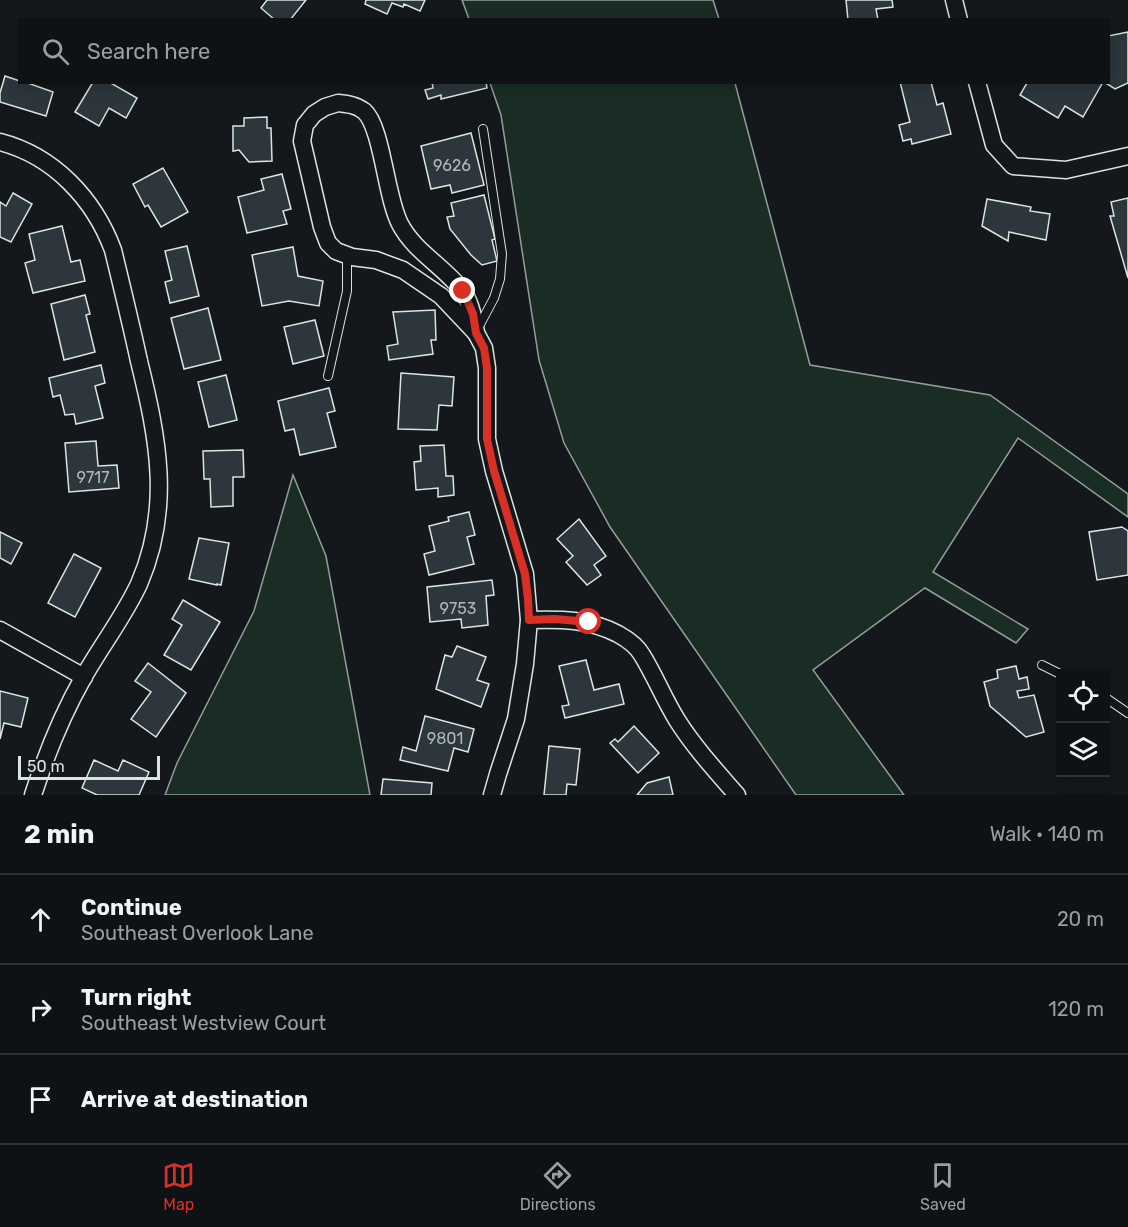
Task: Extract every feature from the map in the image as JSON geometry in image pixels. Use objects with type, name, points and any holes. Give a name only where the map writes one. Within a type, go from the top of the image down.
[{"type":"street","points":[[954,0],[958,18]]},
{"type":"street","points":[[978,84],[994,145],[1013,166],[1066,170],[1128,156]]},
{"type":"street","points":[[476,333],[473,314],[463,291],[411,241],[399,223],[374,124],[365,112],[352,105],[338,103],[314,114],[304,125],[302,141],[322,227],[328,243],[336,251],[347,255],[376,260],[403,270],[441,296],[476,333],[484,348],[487,368],[487,439],[494,471],[525,574],[529,620],[516,719],[492,795]]},
{"type":"street","points":[[0,142],[27,152],[57,170],[84,197],[107,234],[113,250],[149,403],[160,477],[154,533],[148,560],[139,584],[64,714],[33,795]]},
{"type":"street","points":[[529,620],[555,619],[589,622],[607,628],[628,640],[641,652],[676,718],[695,746],[736,795]]},
{"type":"street","points":[[0,630],[84,677]]},
{"type":"lane","points":[[476,333],[494,298],[500,279],[502,254],[483,129]]},
{"type":"lane","points":[[328,376],[347,291],[347,255]]},
{"type":"lane","points":[[1042,665],[1056,672]]},
{"type":"lane","points":[[1110,701],[1128,713]]},
{"type":"green space","points":[[462,0],[713,0],[719,18],[469,18]]},
{"type":"green space","points":[[490,84],[735,84],[810,365],[990,395],[1128,494],[1128,517],[1018,438],[933,572],[1028,629],[1016,643],[925,588],[813,670],[904,795],[796,795],[610,527],[564,443],[539,360],[501,115]]},
{"type":"green space","points":[[293,475],[326,556],[370,795],[165,795],[177,763],[254,611]]},
{"type":"building","points":[[267,0],[306,0],[292,18],[273,18],[261,8]]},
{"type":"building","points":[[366,0],[425,0],[420,11],[404,4],[403,7],[392,3],[387,14],[365,4]]},
{"type":"building","points":[[846,0],[892,0],[893,7],[876,9],[878,18],[848,18]]},
{"type":"building","points":[[1128,32],[1128,83],[1115,89],[1107,84],[1110,84],[1110,36]]},
{"type":"building","points":[[5,76],[18,80],[18,84],[31,84],[53,92],[46,116],[0,102]]},
{"type":"building","points":[[92,84],[112,84],[137,98],[126,118],[109,108],[99,126],[75,112]]},
{"type":"building","points":[[432,84],[486,84],[487,88],[441,99],[441,95],[428,99],[425,90],[433,88]]},
{"type":"building","points":[[900,84],[932,84],[937,105],[943,103],[951,134],[912,144],[911,139],[903,141],[899,125],[910,122]]},
{"type":"building","points":[[1026,84],[1102,84],[1083,117],[1065,106],[1058,118],[1020,95]]},
{"type":"building","points":[[267,117],[267,128],[271,128],[272,161],[249,162],[239,150],[233,151],[233,126],[244,126],[244,118]]},
{"type":"building","points":[[471,133],[484,185],[452,193],[450,185],[431,189],[421,146]]},
{"type":"building","points":[[163,168],[188,212],[161,227],[148,205],[145,207],[133,184]]},
{"type":"building","points":[[282,174],[291,209],[283,211],[287,224],[247,233],[238,197],[264,190],[261,179]]},
{"type":"building","points":[[13,193],[32,204],[11,242],[0,237],[0,202],[6,206]]},
{"type":"building","points":[[484,195],[495,239],[492,240],[497,261],[482,265],[450,229],[447,217],[454,216],[451,203]]},
{"type":"building","points":[[1128,198],[1128,278],[1110,216],[1114,216],[1111,202]]},
{"type":"building","points":[[987,199],[1031,207],[1030,211],[1050,214],[1046,240],[1009,232],[1008,241],[982,226]]},
{"type":"building","points":[[62,226],[71,262],[80,260],[85,281],[33,293],[25,263],[35,260],[29,234]]},
{"type":"building","points":[[187,246],[199,296],[170,303],[165,282],[172,280],[165,251]]},
{"type":"building","points":[[293,247],[298,276],[323,281],[319,306],[289,301],[262,306],[252,255]]},
{"type":"building","points":[[85,295],[90,314],[86,315],[95,352],[64,360],[51,304]]},
{"type":"building","points":[[208,308],[221,360],[184,369],[171,318]]},
{"type":"building","points":[[435,310],[436,340],[431,340],[433,354],[389,360],[387,346],[398,344],[393,312]]},
{"type":"building","points":[[315,320],[324,356],[293,364],[284,327]]},
{"type":"building","points":[[101,365],[105,383],[95,386],[103,418],[76,424],[74,414],[65,415],[60,395],[53,397],[49,378]]},
{"type":"building","points":[[401,373],[454,377],[452,406],[439,405],[437,430],[398,429]]},
{"type":"building","points":[[226,375],[237,420],[209,427],[198,382]]},
{"type":"building","points":[[329,388],[335,411],[327,413],[336,447],[300,455],[294,429],[285,431],[278,401]]},
{"type":"building","points":[[96,441],[98,466],[117,465],[119,488],[69,492],[65,443]]},
{"type":"building","points":[[444,445],[446,476],[453,476],[454,495],[438,497],[438,488],[416,490],[414,462],[421,461],[420,446]]},
{"type":"building","points":[[243,450],[244,477],[233,477],[233,506],[211,507],[210,479],[204,479],[203,451]]},
{"type":"building","points":[[469,512],[475,535],[467,537],[474,564],[429,575],[424,554],[435,551],[429,526],[449,521],[448,517]]},
{"type":"building","points":[[579,519],[606,556],[594,565],[601,575],[587,585],[566,562],[573,556],[557,539]]},
{"type":"building","points":[[1122,527],[1128,531],[1128,575],[1097,580],[1089,532]]},
{"type":"building","points":[[0,532],[22,543],[11,564],[0,558]]},
{"type":"building","points":[[199,538],[229,543],[221,585],[189,579]]},
{"type":"building","points":[[74,554],[101,568],[75,617],[48,603]]},
{"type":"building","points":[[492,580],[494,595],[486,596],[488,625],[462,628],[461,619],[430,622],[427,587]]},
{"type":"building","points":[[183,600],[220,622],[191,670],[164,655],[182,625],[172,619]]},
{"type":"building","points":[[457,646],[486,657],[477,680],[489,684],[481,707],[436,689],[445,655],[452,657]]},
{"type":"building","points":[[586,660],[594,690],[619,684],[624,704],[565,718],[562,706],[569,705],[559,666]]},
{"type":"building","points":[[148,663],[186,693],[156,737],[131,719],[151,692],[135,681]]},
{"type":"building","points":[[1016,666],[1019,679],[1027,677],[1029,689],[1017,691],[1019,698],[1034,695],[1044,732],[1026,737],[990,706],[984,682],[998,678],[997,670]]},
{"type":"building","points":[[0,691],[28,698],[21,727],[4,723],[0,739]]},
{"type":"building","points":[[425,716],[474,729],[468,752],[454,748],[448,771],[400,760],[403,747],[416,751]]},
{"type":"building","points":[[634,726],[659,753],[638,773],[610,743],[615,739],[618,742]]},
{"type":"building","points":[[549,746],[580,749],[576,785],[567,784],[566,795],[544,795]]},
{"type":"building","points":[[94,760],[118,771],[123,760],[149,772],[139,795],[97,795],[82,788]]},
{"type":"building","points":[[669,777],[673,795],[637,795],[647,783]]},
{"type":"building","points":[[383,779],[432,783],[431,795],[381,795]]},
{"type":"route","points":[[463,291],[473,314],[476,333],[484,348],[487,368],[487,439],[494,471],[525,574],[529,620],[555,619],[589,622]]}]
